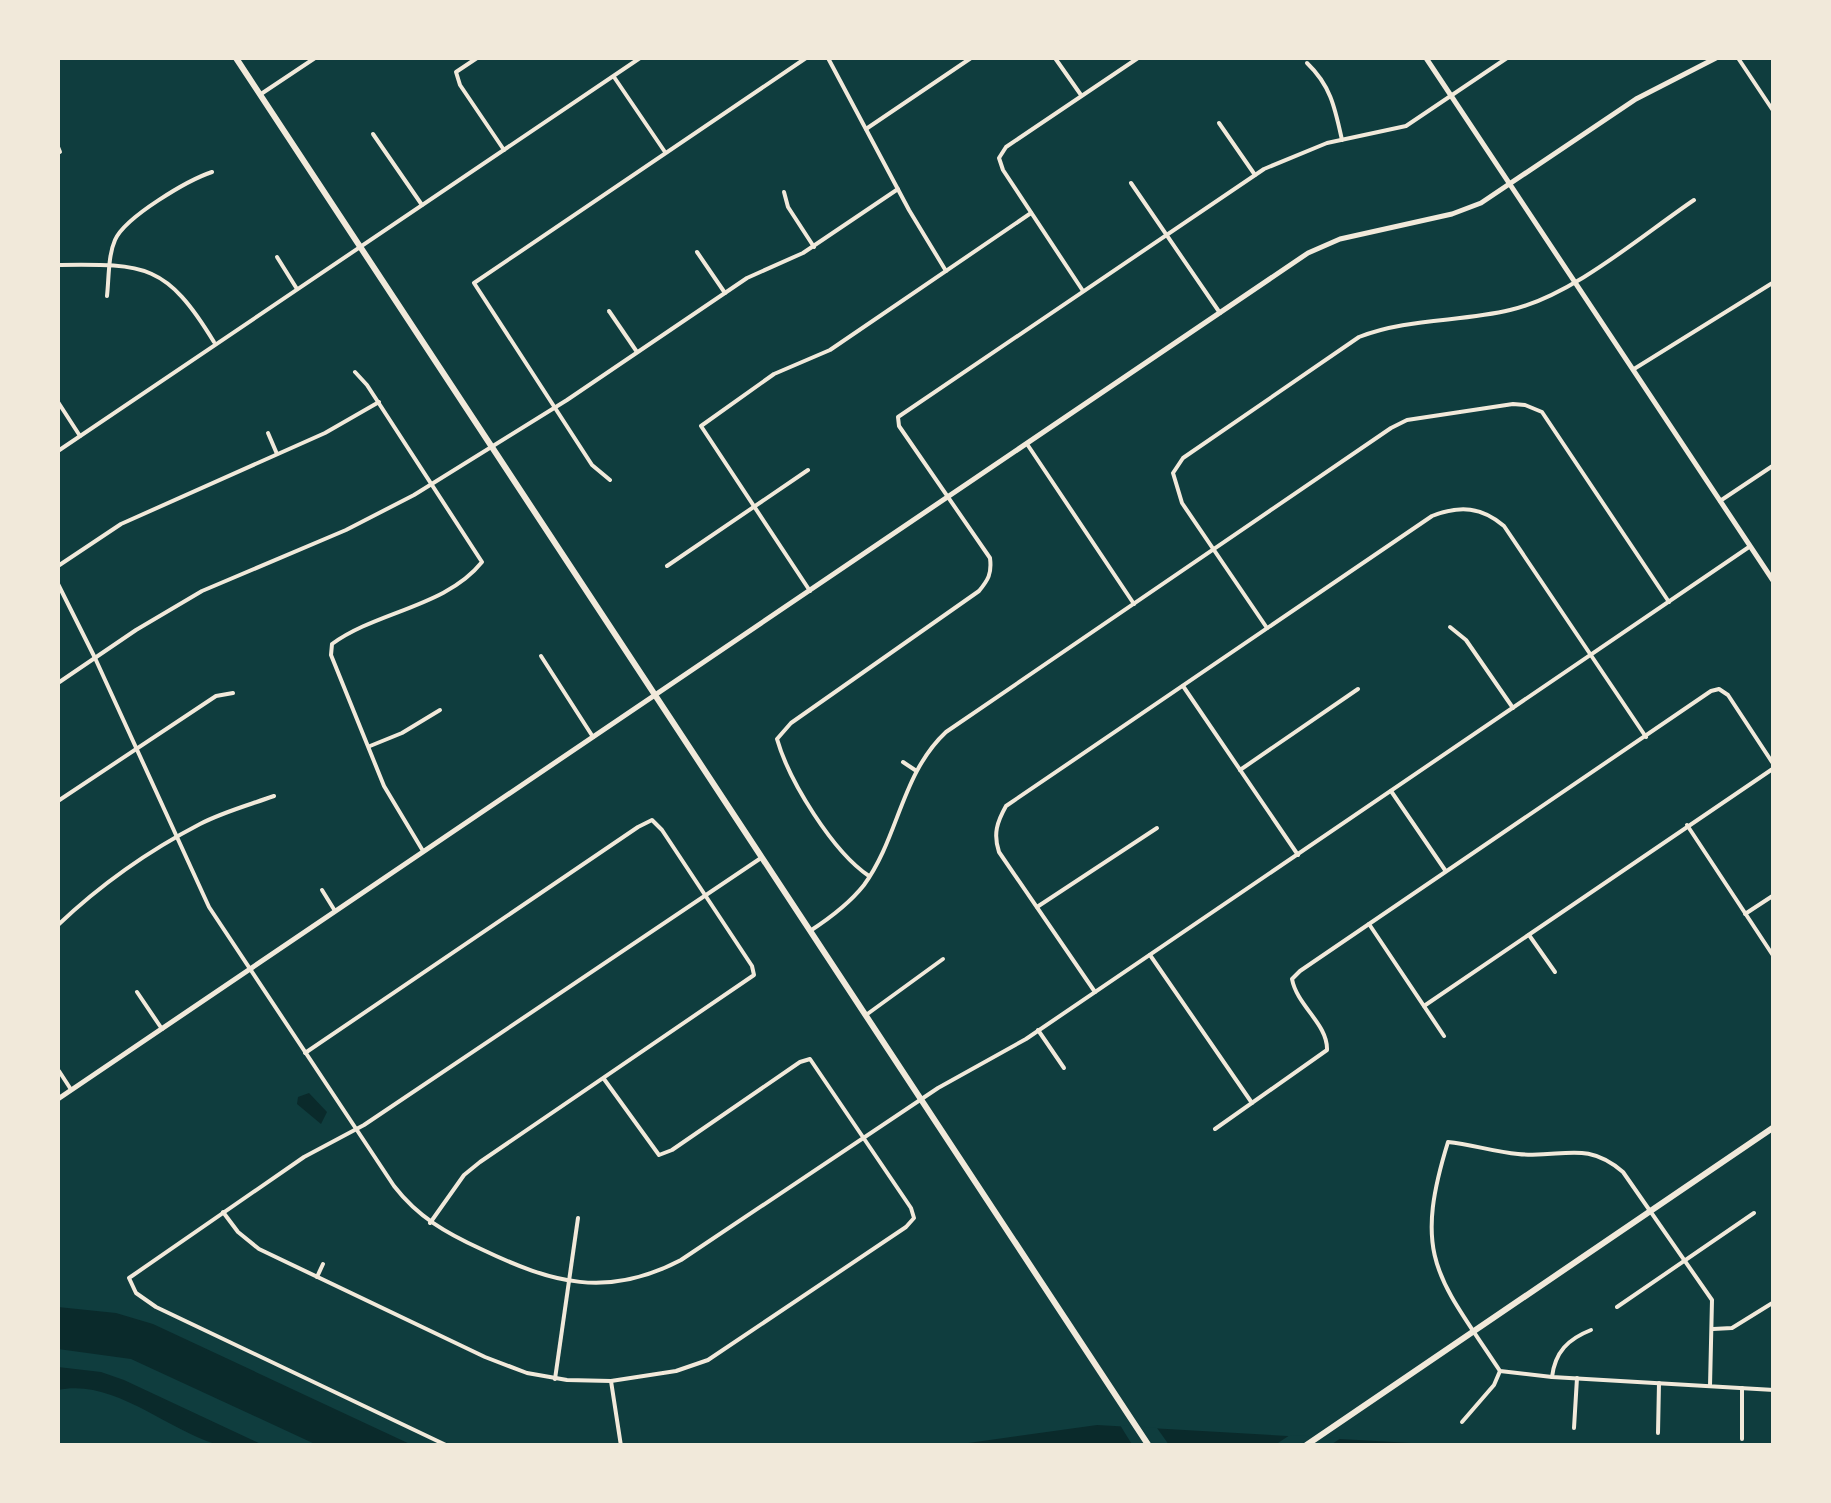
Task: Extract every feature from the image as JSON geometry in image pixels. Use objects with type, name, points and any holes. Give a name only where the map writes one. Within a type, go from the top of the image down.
[{"type":"main road","points":[[236,58],[1149,1446]]},
{"type":"main road","points":[[1305,1446],[1774,1127]]},
{"type":"street","points":[[260,95],[315,58]]},
{"type":"street","points":[[477,58],[456,72],[504,150]]},
{"type":"street","points":[[58,451],[640,58]]},
{"type":"street","points":[[610,480],[592,465],[474,283],[806,58]]},
{"type":"street","points":[[828,58],[946,271]]},
{"type":"street","points":[[866,129],[971,58]]},
{"type":"street","points":[[1055,58],[1081,96]]},
{"type":"street","points":[[1083,291],[999,158],[1006,147],[1138,58]]},
{"type":"street","points":[[1426,58],[1774,582]]},
{"type":"street","points":[[869,876],[844,856],[784,765],[777,739],[791,722],[978,591],[990,578],[990,558],[899,426],[898,416],[1255,175],[1292,156],[1406,126],[1507,58]]},
{"type":"street","points":[[58,1099],[1320,248],[1365,232],[1452,214],[1481,203],[1636,99],[1716,58]]},
{"type":"street","points":[[1738,58],[1774,112]]},
{"type":"street","points":[[1307,63],[1332,94],[1342,140]]},
{"type":"street","points":[[613,76],[665,152]]},
{"type":"street","points":[[1219,124],[1255,175]]},
{"type":"street","points":[[373,134],[422,206]]},
{"type":"street","points":[[107,296],[113,244],[126,224],[196,178],[212,172]]},
{"type":"street","points":[[1131,182],[1220,313]]},
{"type":"street","points":[[58,683],[202,591],[365,522],[432,484],[748,278],[814,247],[898,188]]},
{"type":"street","points":[[784,192],[788,207],[814,247]]},
{"type":"street","points":[[1267,628],[1182,503],[1173,473],[1182,458],[1359,337],[1391,328],[1508,311],[1548,298],[1694,200]]},
{"type":"street","points":[[810,591],[701,426],[774,374],[830,350],[1032,213]]},
{"type":"street","points":[[697,252],[725,293]]},
{"type":"street","points":[[277,256],[297,288]]},
{"type":"street","points":[[58,264],[111,264],[149,270],[172,285],[215,344]]},
{"type":"street","points":[[1633,370],[1774,282]]},
{"type":"street","points":[[609,311],[637,352]]},
{"type":"street","points":[[355,372],[379,402],[482,562],[473,573],[426,600],[332,644],[331,655],[392,801],[423,852]]},
{"type":"street","points":[[58,402],[80,436]]},
{"type":"street","points":[[58,566],[120,524],[325,434],[379,402]]},
{"type":"street","points":[[809,932],[840,909],[869,876],[915,770],[929,748],[954,725],[1401,423],[1513,404],[1534,408],[1549,420],[1670,602]]},
{"type":"street","points":[[268,433],[276,454]]},
{"type":"street","points":[[1027,444],[1134,604]]},
{"type":"street","points":[[1720,502],[1774,465]]},
{"type":"street","points":[[667,566],[808,470]]},
{"type":"street","points":[[1095,992],[999,852],[994,839],[1006,806],[1432,516],[1447,510],[1470,509],[1493,517],[1512,535],[1646,736]]},
{"type":"street","points":[[58,584],[96,658],[209,907],[394,1186],[430,1223],[514,1266],[570,1281],[610,1282],[662,1270],[694,1252],[920,1100],[1095,992],[1749,547]]},
{"type":"street","points":[[1450,628],[1466,640],[1513,708]]},
{"type":"street","points":[[541,656],[593,738]]},
{"type":"street","points":[[1183,686],[1298,855]]},
{"type":"street","points":[[1240,770],[1358,689]]},
{"type":"street","points":[[1215,1129],[1323,1055],[1328,1044],[1295,991],[1292,979],[1711,691],[1719,689],[1728,695],[1774,766],[1424,1006]]},
{"type":"street","points":[[58,801],[216,696],[233,693]]},
{"type":"street","points":[[370,746],[440,710]]},
{"type":"street","points":[[902,762],[915,770]]},
{"type":"street","points":[[1391,791],[1446,871]]},
{"type":"street","points":[[58,924],[92,896],[202,822],[274,796]]},
{"type":"street","points":[[304,1053],[652,820],[752,966],[754,975],[464,1175],[430,1223]]},
{"type":"street","points":[[1687,826],[1774,957]]},
{"type":"street","points":[[1037,907],[1156,828]]},
{"type":"street","points":[[448,1446],[156,1307],[136,1293],[129,1278],[304,1156],[356,1130],[760,858]]},
{"type":"street","points":[[322,890],[336,911]]},
{"type":"street","points":[[1745,914],[1774,895]]},
{"type":"street","points":[[1369,924],[1444,1036]]},
{"type":"street","points":[[1528,934],[1555,972]]},
{"type":"street","points":[[1150,954],[1252,1104]]},
{"type":"street","points":[[865,1016],[944,959]]},
{"type":"street","points":[[137,992],[162,1029]]},
{"type":"street","points":[[1038,1030],[1064,1068]]},
{"type":"street","points":[[223,1212],[238,1232],[259,1249],[509,1368],[555,1379],[611,1380],[676,1371],[708,1360],[914,1218],[912,1208],[810,1060],[800,1062],[672,1150],[658,1155],[604,1079]]},
{"type":"street","points":[[59,1071],[72,1090]]},
{"type":"street","points":[[1500,1371],[1443,1284],[1430,1227],[1434,1188],[1448,1142],[1525,1155],[1573,1151],[1598,1155],[1623,1172],[1712,1300],[1710,1386]]},
{"type":"street","points":[[1616,1307],[1754,1214]]},
{"type":"street","points":[[555,1379],[578,1218]]},
{"type":"street","points":[[317,1277],[323,1264]]},
{"type":"street","points":[[1713,1329],[1732,1328],[1774,1302]]},
{"type":"street","points":[[1552,1377],[1556,1357],[1564,1346],[1591,1330]]},
{"type":"street","points":[[1500,1371],[1774,1390]]},
{"type":"street","points":[[1462,1422],[1494,1385],[1500,1371]]},
{"type":"street","points":[[1574,1428],[1577,1378]]},
{"type":"street","points":[[611,1380],[621,1446]]},
{"type":"street","points":[[1658,1434],[1659,1383]]},
{"type":"street","points":[[1742,1388],[1742,1439]]},
{"type":"water","points":[[309,1093],[327,1112],[321,1124],[297,1104],[298,1097]]},
{"type":"water","points":[[58,1307],[116,1313],[153,1324],[412,1445],[317,1445],[131,1359],[58,1349]]},
{"type":"water","points":[[58,1367],[101,1372],[124,1380],[263,1445],[220,1446],[98,1391],[58,1390]]},
{"type":"water","points":[[1097,1425],[1446,1445],[947,1446]]},
{"type":"pier","points":[[1120,1425],[1157,1428],[1169,1445],[1133,1446]]},
{"type":"pier","points":[[1290,1435],[1341,1438],[1329,1446],[1275,1445]]}]
